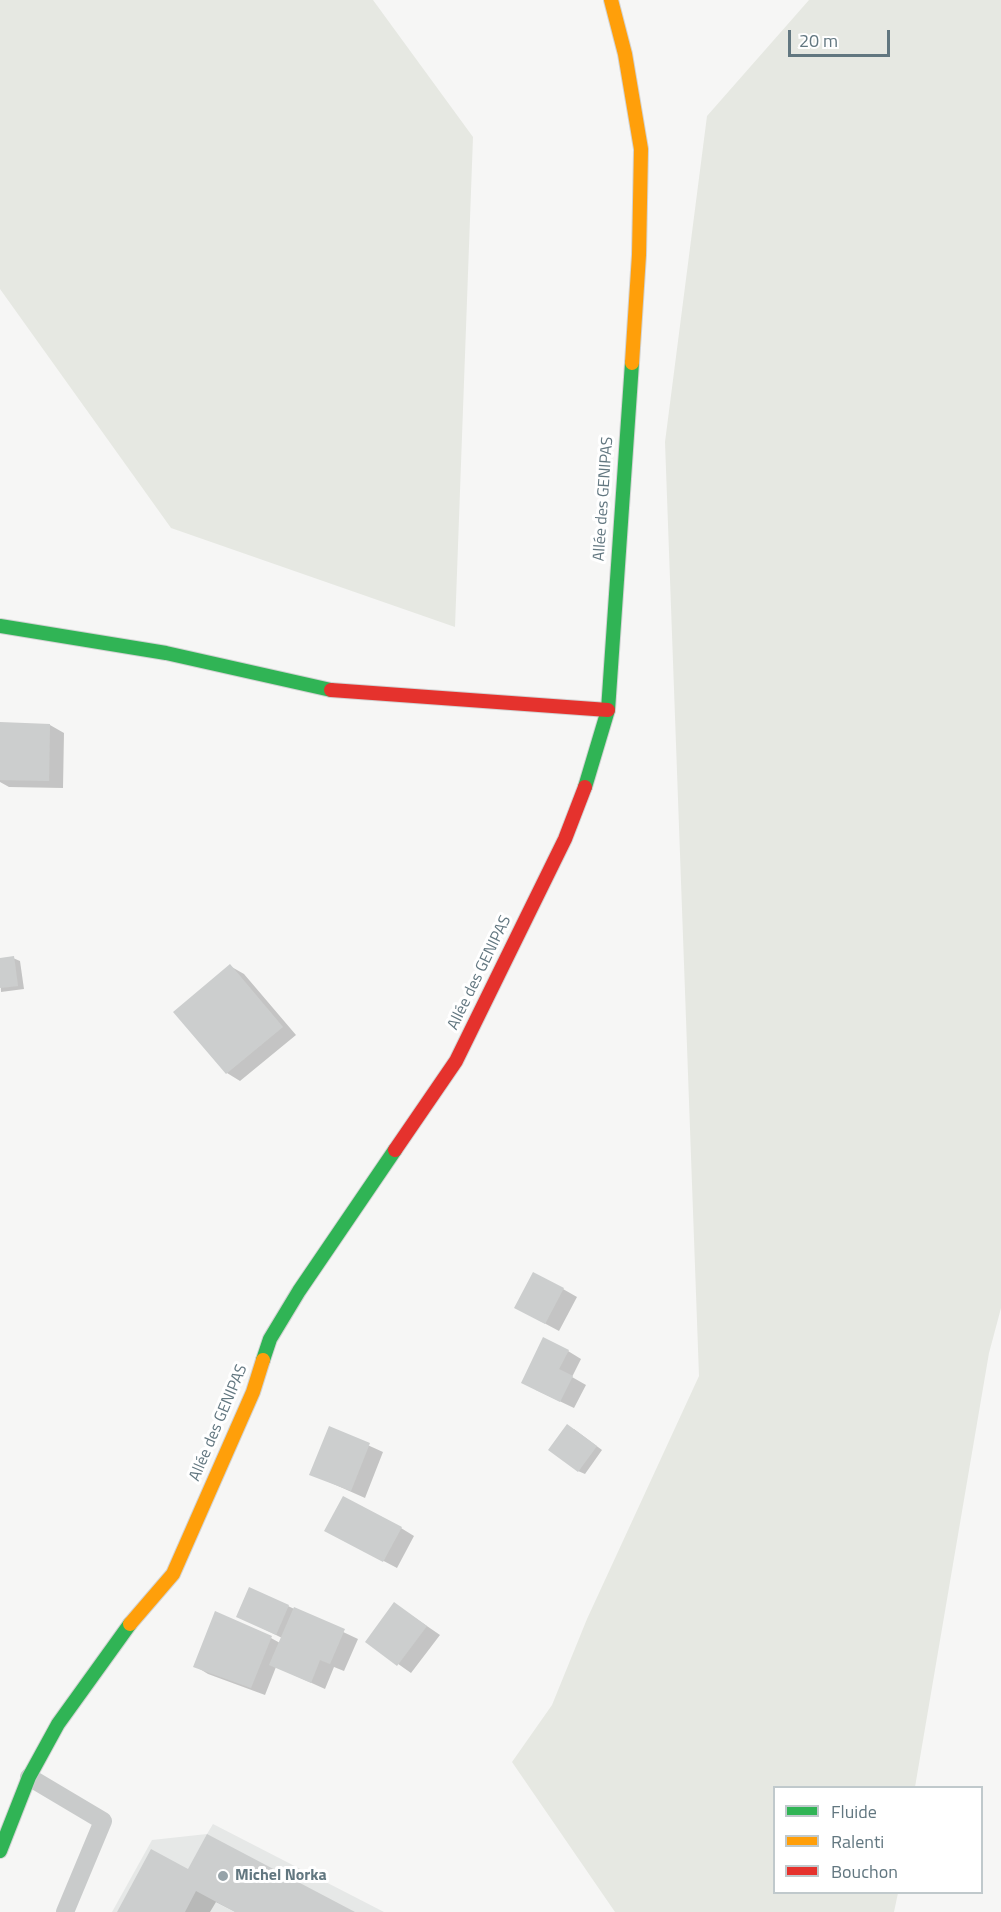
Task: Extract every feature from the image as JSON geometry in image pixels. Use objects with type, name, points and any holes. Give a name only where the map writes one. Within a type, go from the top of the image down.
[{"type":"street","name":"Allée des GENIPAS","points":[[0,1851],[29,1777],[58,1724],[125,1630],[173,1574],[253,1392],[270,1339],[299,1291],[456,1061],[565,839],[589,777],[608,710],[639,255],[641,149],[625,54],[611,0]]},
{"type":"street","points":[[0,626],[166,653],[331,690],[608,710]]},
{"type":"lane","points":[[29,1777],[103,1821],[64,1912]]},
{"type":"shaded area","points":[[0,0],[373,0],[473,137],[455,627],[171,528],[0,289]]},
{"type":"shaded area","points":[[809,0],[1001,0],[1001,1308],[989,1353],[915,1786],[773,1786],[773,1894],[898,1894],[894,1912],[615,1912],[512,1762],[552,1705],[587,1619],[699,1376],[665,442],[707,116]]},
{"type":"shaded area","name":"Michel Norka","points":[[213,1824],[384,1912],[112,1912],[152,1840],[207,1834]]},
{"type":"building","points":[[0,722],[50,724],[49,781],[0,780]]},
{"type":"building","points":[[14,956],[18,986],[0,988],[0,958]]},
{"type":"building","points":[[230,964],[283,1027],[226,1074],[173,1012]]},
{"type":"building","points":[[533,1272],[564,1288],[545,1324],[514,1308]]},
{"type":"building","points":[[543,1337],[569,1350],[559,1369],[573,1376],[560,1402],[521,1383]]},
{"type":"building","points":[[567,1424],[597,1446],[578,1472],[548,1450]]},
{"type":"building","points":[[329,1426],[370,1443],[351,1491],[309,1475]]},
{"type":"building","points":[[343,1496],[402,1527],[383,1562],[324,1531]]},
{"type":"building","points":[[249,1587],[289,1605],[276,1635],[236,1617]]},
{"type":"building","points":[[394,1602],[427,1626],[397,1666],[365,1642]]},
{"type":"building","points":[[294,1607],[345,1629],[330,1664],[320,1660],[311,1683],[269,1665]]},
{"type":"building","points":[[215,1611],[272,1636],[251,1688],[193,1667]]},
{"type":"building","name":"Michel Norka","points":[[207,1834],[355,1912],[235,1912],[196,1891],[185,1912],[117,1912],[151,1849],[188,1869]]},
{"type":"traffic: fast","points":[[585,787],[608,710],[632,363]]},
{"type":"traffic: fast","points":[[0,626],[166,653],[331,690]]},
{"type":"traffic: fast","points":[[263,1360],[270,1339],[299,1291],[395,1150]]},
{"type":"traffic: fast","points":[[0,1851],[29,1777],[58,1724],[130,1624]]},
{"type":"traffic: slow","points":[[611,0],[625,54],[641,149],[639,255],[632,363]]},
{"type":"traffic: slow","points":[[130,1624],[173,1574],[253,1392],[263,1360]]},
{"type":"traffic: jam","points":[[331,690],[608,710]]},
{"type":"traffic: jam","points":[[395,1150],[456,1061],[565,839],[585,787]]},
{"type":"place","name":"Michel Norka","points":[[223,1876]]}]
